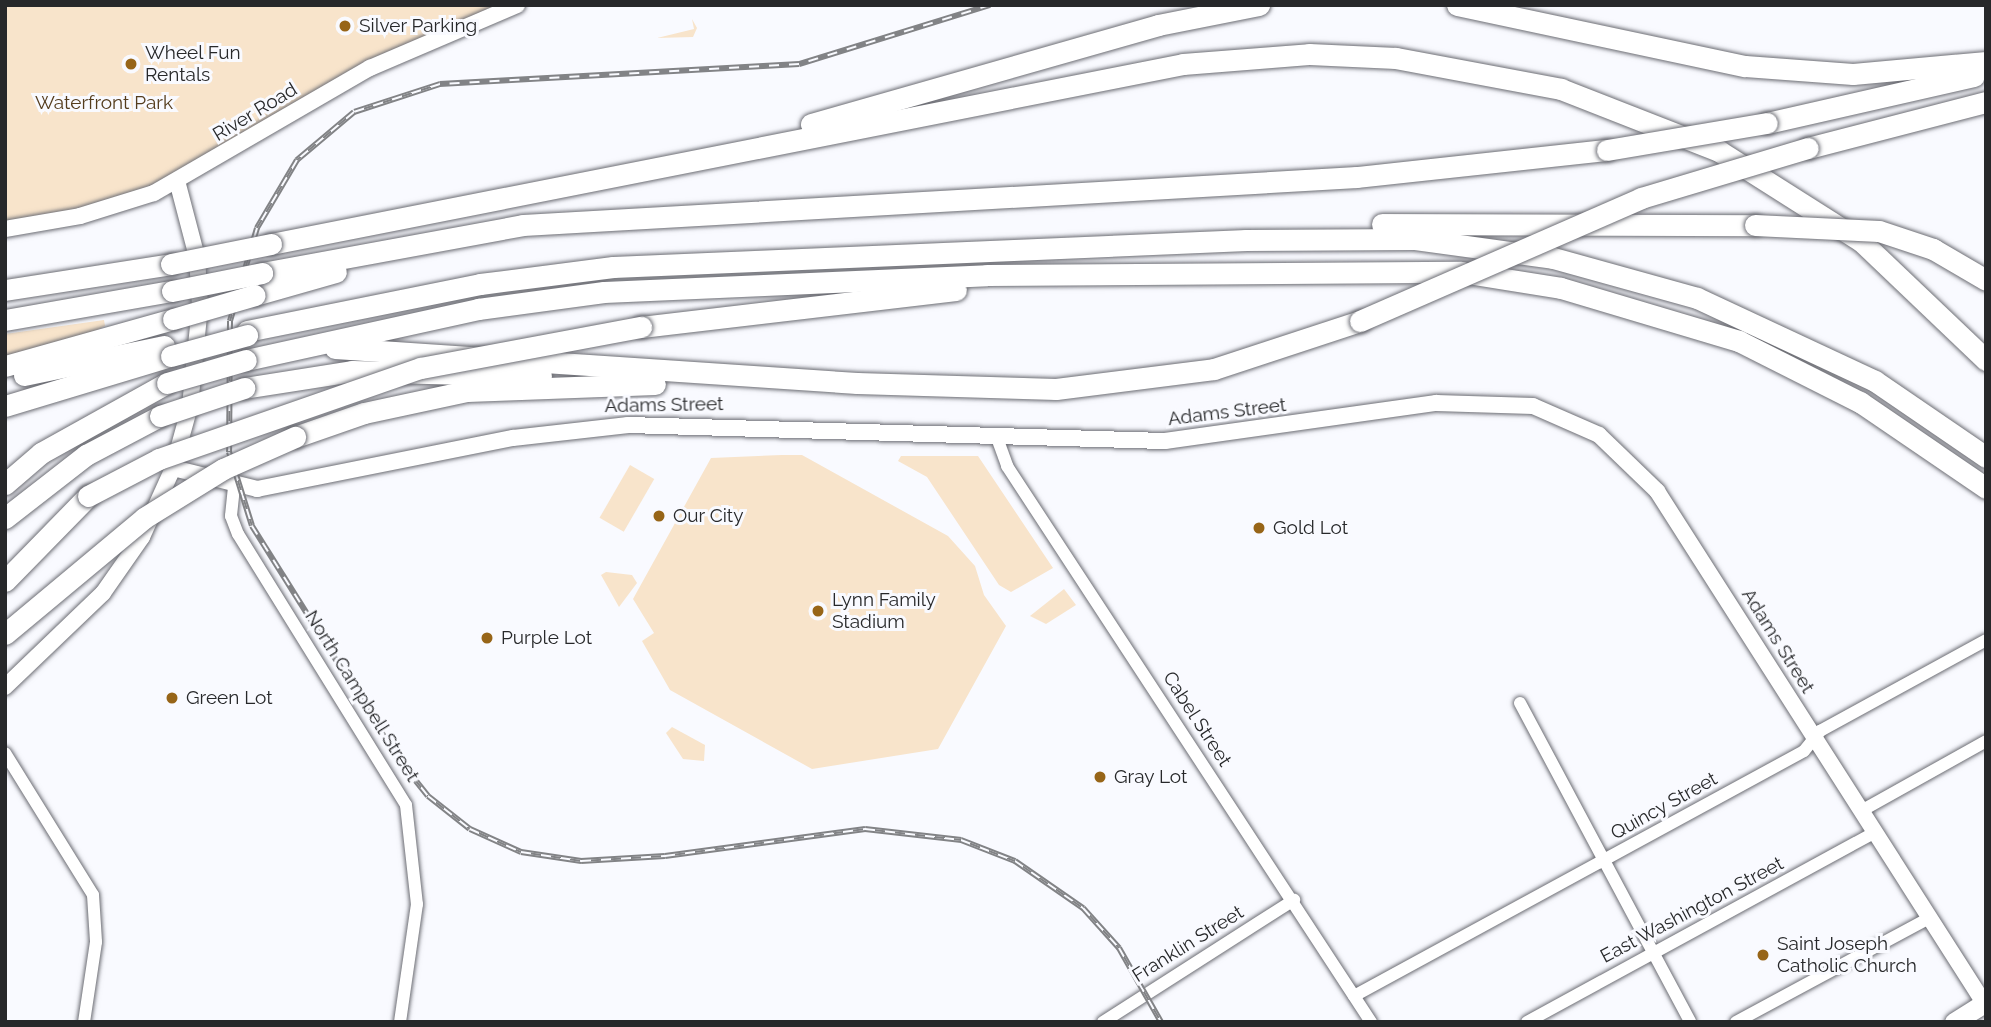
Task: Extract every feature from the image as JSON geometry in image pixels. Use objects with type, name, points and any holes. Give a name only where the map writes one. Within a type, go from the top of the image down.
[{"type":"highway","points":[[481,201],[879,107],[1158,25],[1258,5]]},
{"type":"highway","points":[[1457,5],[1769,69],[1877,73],[1986,62]]},
{"type":"highway","points":[[5,289],[171,264],[1183,64],[1309,54],[1396,58],[1561,89],[1719,151],[1861,241],[1986,360]]},
{"type":"highway","points":[[5,320],[172,291],[480,231],[617,217],[1357,177],[1607,150],[1767,123],[1986,73]]},
{"type":"highway","points":[[304,346],[857,383],[1030,389],[1121,384],[1242,362],[1360,321],[1641,198],[1808,148],[1986,102]]},
{"type":"highway","points":[[5,366],[255,295],[434,248],[617,217]]},
{"type":"highway","points":[[1152,243],[1243,228],[1322,225],[1755,225],[1879,231],[1933,249],[1986,280]]},
{"type":"highway","points":[[5,379],[172,350],[270,327],[580,270],[1152,243],[1415,239],[1609,270],[1793,338],[1875,381],[1986,457]]},
{"type":"highway","points":[[5,484],[41,453],[167,383],[304,346],[488,307],[604,292],[987,275],[1095,277],[1309,269],[1461,272],[1561,288],[1712,334],[1800,368],[1860,402],[1986,488]]},
{"type":"highway","points":[[5,565],[84,499],[159,459],[421,368],[641,327],[1095,277]]},
{"type":"highway","points":[[1712,334],[1881,425],[1986,503]]},
{"type":"highway","points":[[5,406],[172,350]]},
{"type":"highway","points":[[5,518],[86,455],[160,416],[244,388],[352,371],[654,384]]},
{"type":"highway","points":[[5,634],[144,518],[223,469],[295,437],[364,413],[467,391],[654,384],[857,383]]},
{"type":"highway","points":[[5,581],[84,499]]},
{"type":"main road","points":[[1954,1022],[1985,1003]]},
{"type":"street","name":"River Road","points":[[5,229],[112,208],[177,181],[370,68],[517,5]]},
{"type":"street","points":[[5,687],[103,593],[142,537],[173,468],[190,407],[200,306],[197,257],[177,181]]},
{"type":"street","name":"Adams Street","points":[[173,468],[234,487],[280,486],[513,438],[628,425],[1190,440],[1467,400],[1560,414],[1612,443],[1657,491],[1985,1003]]},
{"type":"street","name":"Cabel Street","points":[[996,435],[1007,466],[1371,1022]]},
{"type":"street","name":"North Campbell Street","points":[[234,487],[231,516],[238,534],[406,806],[417,904],[400,1022]]},
{"type":"street","name":"Quincy Street","points":[[1354,996],[1804,751],[1815,738],[1986,640]]},
{"type":"street","points":[[1520,703],[1602,862],[1690,1022]]},
{"type":"street","points":[[1861,811],[1986,741]]},
{"type":"street","points":[[5,753],[93,895],[96,942],[84,1022]]},
{"type":"street","name":"East Washington Street","points":[[1527,1022],[1875,832]]},
{"type":"street","name":"Franklin Street","points":[[1103,1022],[1293,900]]},
{"type":"street","points":[[1735,1022],[1929,918]]},
{"type":"green space","name":"Waterfront Park","points":[[5,5],[517,5],[451,29],[177,181],[80,216],[5,228]]},
{"type":"green space","points":[[692,19],[697,28],[693,37],[657,38],[694,29]]},
{"type":"green space","points":[[104,320],[105,326],[93,332],[5,359],[5,334]]},
{"type":"green space","name":"Lynn Family Stadium","points":[[802,455],[948,536],[975,566],[984,595],[1006,626],[938,749],[812,769],[670,690],[642,641],[654,633],[633,599],[711,458]]},
{"type":"green space","points":[[901,456],[978,456],[1053,568],[1011,592],[999,585],[927,477],[898,461]]},
{"type":"green space","points":[[630,465],[654,479],[624,532],[600,518]]},
{"type":"green space","points":[[606,572],[632,575],[637,583],[619,607],[601,575]]},
{"type":"green space","points":[[1064,589],[1076,605],[1046,624],[1030,616]]},
{"type":"green space","points":[[672,727],[705,745],[704,761],[683,759],[666,733]]},
{"type":"railway","points":[[990,5],[799,64],[440,84],[354,112],[297,160],[257,228],[230,321],[229,452],[252,526],[396,756],[428,796],[470,829],[521,852],[581,861],[665,856],[865,829],[961,840],[1015,861],[1083,908],[1119,948],[1161,1022]]},
{"type":"place","name":"Silver Parking","points":[[345,26]]},
{"type":"place","name":"Wheel Fun Rentals","points":[[131,64]]},
{"type":"place","name":"Our City","points":[[659,516]]},
{"type":"place","name":"Gold Lot","points":[[1259,528]]},
{"type":"place","name":"Lynn Family Stadium","points":[[818,611]]},
{"type":"place","name":"Purple Lot","points":[[487,638]]},
{"type":"place","name":"Green Lot","points":[[172,698]]},
{"type":"place","name":"Gray Lot","points":[[1100,777]]},
{"type":"place","name":"Saint Joseph Catholic Church","points":[[1763,955]]}]
